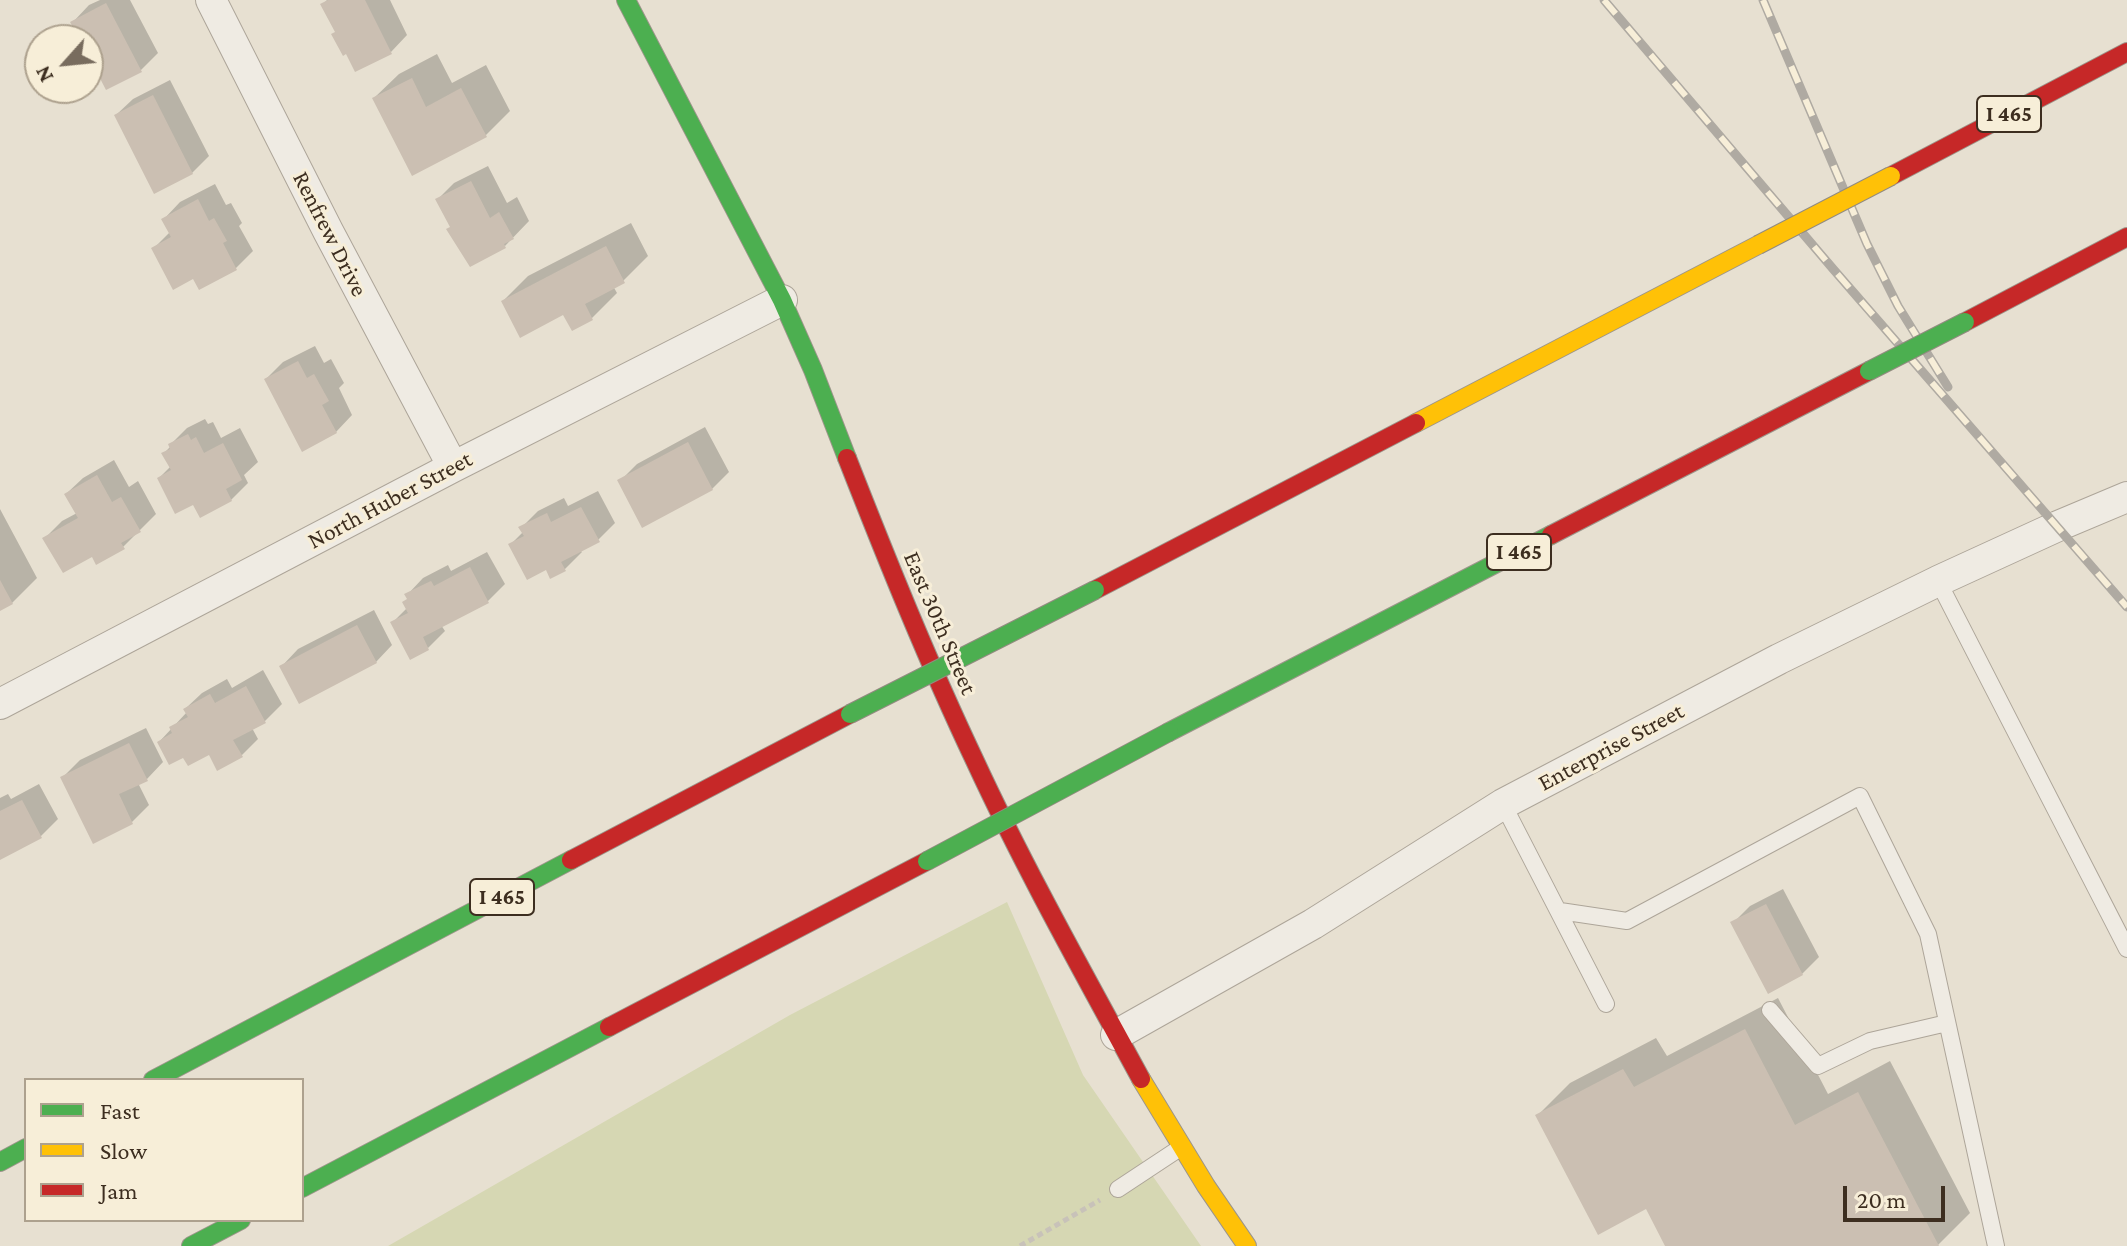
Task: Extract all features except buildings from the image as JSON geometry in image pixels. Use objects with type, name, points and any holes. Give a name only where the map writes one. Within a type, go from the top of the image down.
[{"type":"main road","name":"East 30th Street","points":[[626,0],[782,300],[813,370],[890,569],[975,762],[1116,1035],[1181,1147],[1247,1246]]},
{"type":"main road","name":"I 465","points":[[157,1078],[850,714],[1095,590],[2127,52]]},
{"type":"main road","name":"I 465","points":[[304,1187],[1169,732],[2127,237]]},
{"type":"main road","points":[[0,1162],[24,1149]]},
{"type":"main road","points":[[191,1246],[237,1222]]},
{"type":"street","name":"Renfrew Drive","points":[[211,0],[328,231],[453,467]]},
{"type":"street","name":"North Huber Street","points":[[0,704],[453,467],[782,300]]},
{"type":"street","name":"Enterprise Street","points":[[1116,1035],[1313,924],[1503,804],[1779,659],[1938,581],[2127,497]]},
{"type":"lane","points":[[1938,581],[2126,943]]},
{"type":"lane","points":[[1560,911],[1627,921],[1860,796],[1928,934],[1996,1246]]},
{"type":"lane","points":[[1503,804],[1606,1004]]},
{"type":"lane","points":[[1770,1010],[1818,1066],[1870,1041],[1947,1023]]},
{"type":"lane","points":[[1118,1189],[1181,1147]]},
{"type":"path","points":[[1020,1246],[1118,1189]]},
{"type":"green space","points":[[1007,902],[1083,1075],[1201,1246],[388,1246],[790,1015]]},
{"type":"railway","points":[[1604,0],[2127,607]]},
{"type":"railway","points":[[1763,0],[1867,244],[1898,306],[1948,387]]},
{"type":"traffic: fast","points":[[626,0],[782,300],[847,458]]},
{"type":"traffic: fast","points":[[1869,371],[1965,322]]},
{"type":"traffic: fast","points":[[1169,732],[1551,535]]},
{"type":"traffic: fast","points":[[850,714],[1095,590]]},
{"type":"traffic: fast","points":[[927,861],[1169,732]]},
{"type":"traffic: fast","points":[[157,1078],[571,860]]},
{"type":"traffic: fast","points":[[304,1187],[609,1027]]},
{"type":"traffic: fast","points":[[0,1162],[24,1149]]},
{"type":"traffic: fast","points":[[191,1246],[237,1222]]},
{"type":"traffic: slow","points":[[1758,245],[1891,176]]},
{"type":"traffic: slow","points":[[1416,423],[1758,245]]},
{"type":"traffic: slow","points":[[1141,1079],[1206,1186],[1247,1246]]},
{"type":"traffic: jam","points":[[1891,176],[2127,52]]},
{"type":"traffic: jam","points":[[1965,322],[2127,237]]},
{"type":"traffic: jam","points":[[1551,535],[1869,371]]},
{"type":"traffic: jam","points":[[1095,590],[1416,423]]},
{"type":"traffic: jam","points":[[847,458],[908,611],[975,761],[1034,881],[1141,1079]]},
{"type":"traffic: jam","points":[[571,860],[850,714]]},
{"type":"traffic: jam","points":[[609,1027],[927,861]]}]
